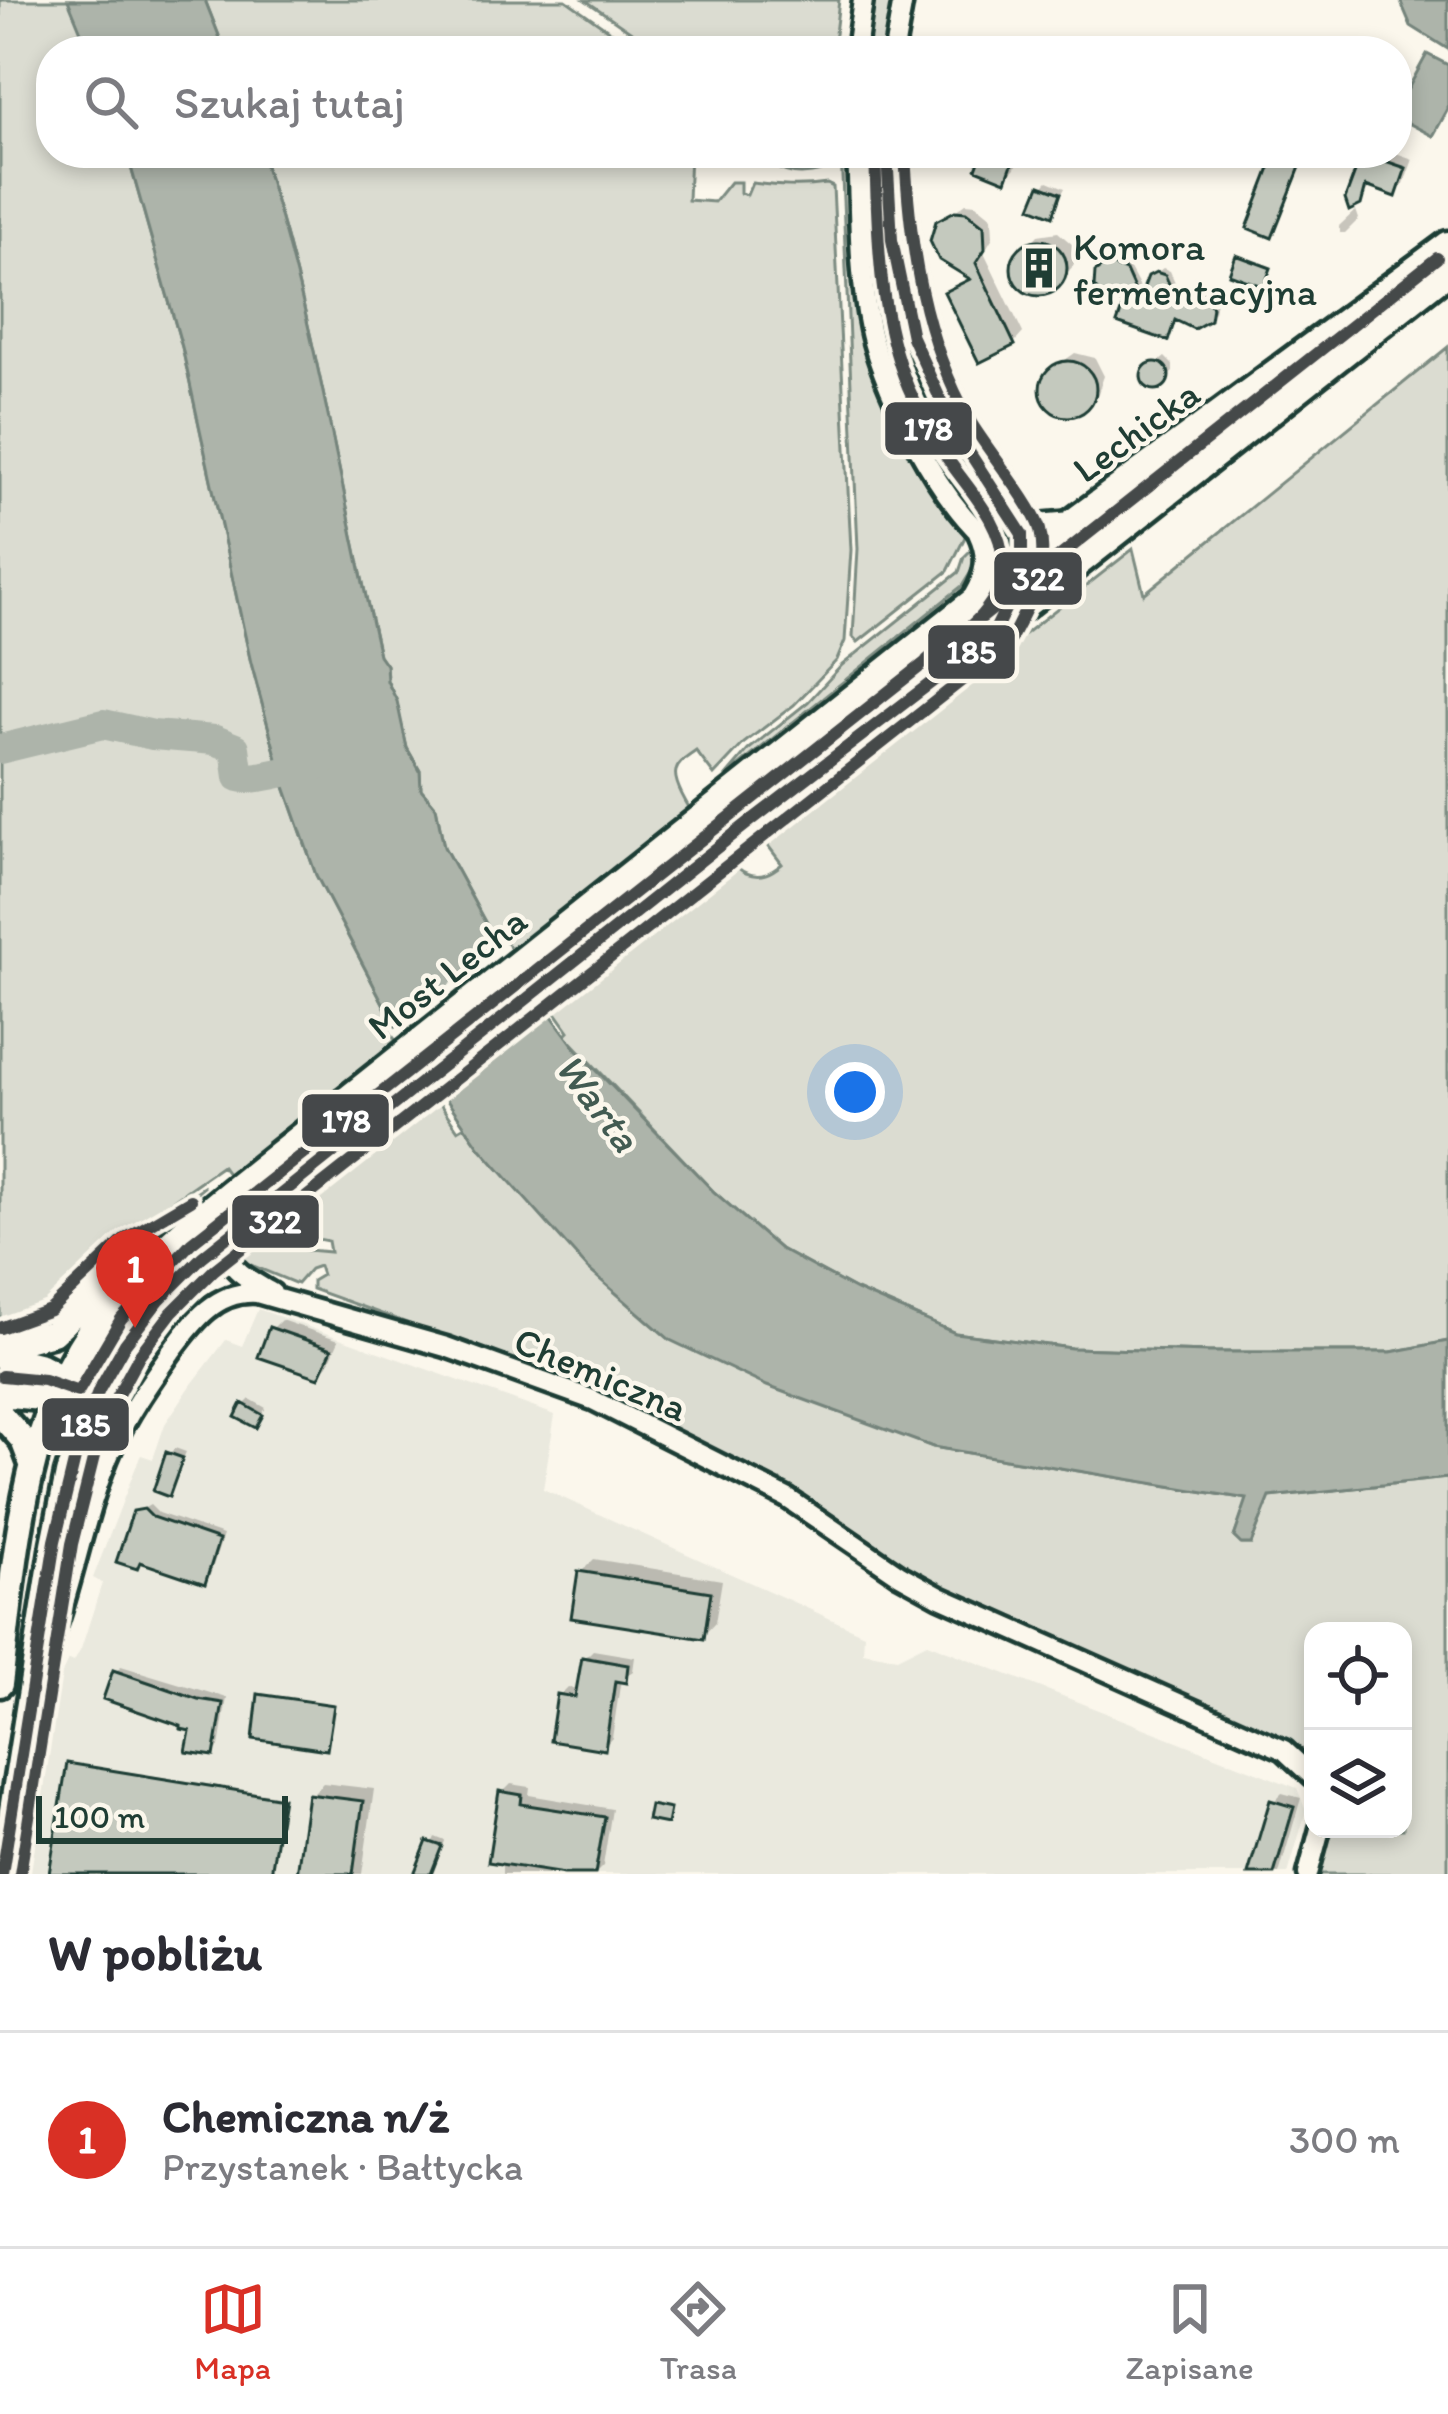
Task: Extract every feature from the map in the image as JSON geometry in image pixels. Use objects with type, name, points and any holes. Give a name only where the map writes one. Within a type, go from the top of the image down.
[{"type":"main road","name":"Lechicka","points":[[702,817],[1073,521],[1448,244]]},
{"type":"main road","name":"Lechicka","points":[[723,843],[992,636],[1448,272]]},
{"type":"main road","name":"Most Lecha","points":[[200,1216],[702,817]]},
{"type":"main road","name":"Most Lecha","points":[[2,1874],[65,1486],[92,1405],[116,1356],[146,1314],[187,1270],[723,843]]},
{"type":"main road","points":[[0,1352],[52,1333],[132,1256],[200,1216]]},
{"type":"main road","points":[[0,1684],[12,1575],[32,1464],[58,1389],[113,1299],[200,1216]]},
{"type":"main road","points":[[0,1352],[32,1362],[58,1389],[92,1405]]},
{"type":"main road","points":[[0,1394],[58,1389]]},
{"type":"main road","points":[[0,1414],[23,1440],[32,1464]]},
{"type":"street","points":[[858,36],[863,0]]},
{"type":"street","points":[[897,36],[903,0]]},
{"type":"street","points":[[857,168],[864,282],[877,354],[914,441],[983,544],[985,573],[969,604]]},
{"type":"street","points":[[888,168],[892,240],[912,337],[953,428],[1022,534],[1024,561],[1016,590],[992,636]]},
{"type":"street","points":[[1009,510],[1037,524],[1073,521]]},
{"type":"street","points":[[978,532],[1024,561],[1074,558],[1115,537]]},
{"type":"street","points":[[228,1237],[230,1263],[281,1299]]},
{"type":"street","name":"Chemiczna","points":[[34,1681],[68,1597],[99,1483],[124,1424],[192,1324],[213,1304],[242,1292],[446,1347],[593,1400],[787,1498],[922,1588],[1284,1750],[1304,1769]]},
{"type":"street","points":[[92,1405],[112,1424],[124,1424]]},
{"type":"street","points":[[1308,1874],[1318,1838]]},
{"type":"shaded area","points":[[0,0],[74,0],[85,36],[36,36],[36,168],[131,168],[182,347],[251,663],[283,781],[316,875],[393,1022],[387,1028],[458,1130],[465,1126],[480,1148],[859,1417],[933,1447],[1248,1499],[1234,1537],[1242,1544],[1251,1544],[1269,1497],[1448,1478],[1448,1874],[1317,1874],[1327,1838],[1412,1838],[1412,1622],[1304,1622],[1304,1751],[944,1589],[826,1512],[637,1412],[566,1380],[312,1289],[312,1281],[322,1275],[319,1266],[297,1284],[241,1261],[265,1236],[286,1248],[330,1252],[328,1241],[272,1230],[222,1166],[127,1232],[48,1310],[23,1321],[0,1322]]},
{"type":"shaded area","points":[[205,0],[566,0],[617,36],[219,36]]},
{"type":"shaded area","points":[[585,0],[839,0],[835,36],[637,36]]},
{"type":"shaded area","points":[[871,0],[893,0],[887,36],[867,36]]},
{"type":"shaded area","points":[[266,168],[689,168],[688,200],[714,202],[730,182],[740,182],[740,193],[747,195],[752,183],[833,187],[851,550],[845,641],[837,660],[794,705],[744,743],[714,775],[696,751],[676,771],[682,794],[702,827],[727,857],[751,875],[766,874],[782,864],[763,839],[1133,549],[1144,594],[1448,347],[1448,1341],[1391,1352],[1209,1352],[1071,1348],[955,1333],[856,1290],[780,1249],[714,1192],[565,1035],[569,1031],[497,930],[491,933],[444,847],[436,807],[421,789],[420,771],[407,748],[386,665],[379,655]]},
{"type":"shaded area","points":[[780,168],[827,168],[811,173]]},
{"type":"shaded area","points":[[842,168],[849,168],[857,303],[967,533],[948,571],[858,642],[853,637],[858,549]]},
{"type":"shaded area","points":[[867,168],[880,168],[887,252],[906,342],[941,425],[997,509],[988,516],[956,473],[910,388],[883,301]]},
{"type":"shaded area","points":[[914,309],[955,403],[1013,492],[1012,499],[950,403]]},
{"type":"shaded area","points":[[1352,329],[1354,333],[1115,525],[1105,510]]},
{"type":"shaded area","points":[[974,547],[976,564],[962,586],[725,777],[842,665],[959,572]]},
{"type":"shaded area","points":[[205,1186],[127,1249],[52,1318],[132,1235]]},
{"type":"shaded area","points":[[258,1309],[555,1415],[543,1489],[864,1634],[863,1652],[897,1658],[927,1643],[1297,1788],[1304,1818],[1288,1874],[27,1874],[61,1675],[81,1649],[102,1583],[93,1578],[139,1459],[141,1455],[153,1459],[165,1424],[226,1340],[242,1346]]},
{"type":"water","points":[[68,0],[205,0],[219,36],[83,36]]},
{"type":"water","points":[[1400,0],[1448,0],[1448,49],[1411,26]]},
{"type":"water","points":[[1427,54],[1448,65],[1448,109],[1433,136],[1412,125],[1412,82]]},
{"type":"water","name":"Warta","points":[[131,168],[266,168],[311,339],[379,655],[397,701],[407,748],[420,771],[421,789],[436,807],[444,847],[491,933],[577,1050],[714,1192],[780,1249],[856,1290],[955,1333],[1071,1348],[1209,1352],[1391,1352],[1448,1341],[1448,1478],[1270,1497],[1251,1544],[1241,1544],[1234,1537],[1247,1499],[933,1447],[767,1386],[670,1340],[588,1269],[480,1148],[393,1022],[316,875],[283,781],[251,663],[182,347]]},
{"type":"pier","points":[[504,941],[526,971],[412,1061],[392,1031]]},
{"type":"pier","points":[[527,973],[552,1007],[438,1098],[414,1063]]},
{"type":"building","points":[[976,168],[1011,168],[1006,181]]},
{"type":"building","points":[[1270,168],[1300,168],[1272,238],[1247,228]]},
{"type":"building","points":[[1356,168],[1406,168],[1396,197],[1366,186],[1361,205],[1349,211],[1345,199]]},
{"type":"building","points":[[1040,185],[1061,193],[1053,216],[1031,207]]},
{"type":"building","points":[[955,211],[966,212],[984,226],[985,249],[976,263],[1015,345],[979,363],[944,292],[970,279],[939,260],[930,241],[936,221]]},
{"type":"building","name":"Komora fermentacyjna","points":[[1039,240],[1059,248],[1067,268],[1059,288],[1039,296],[1019,288],[1011,268],[1019,248]]},
{"type":"building","points":[[1236,255],[1271,268],[1264,287],[1229,274]]},
{"type":"building","points":[[1107,263],[1126,271],[1139,300],[1148,276],[1156,272],[1165,275],[1176,299],[1190,293],[1204,295],[1212,307],[1210,320],[1194,329],[1175,320],[1168,341],[1117,323],[1124,303],[1104,299],[1094,287],[1095,272]]},
{"type":"building","points":[[1068,361],[1088,369],[1096,389],[1088,409],[1068,417],[1048,409],[1040,389],[1048,369]]},
{"type":"building","points":[[1155,362],[1165,366],[1169,376],[1165,386],[1155,390],[1145,386],[1141,376],[1145,366]]},
{"type":"building","points":[[269,1327],[332,1349],[319,1378],[258,1357]]},
{"type":"building","points":[[242,1403],[263,1415],[256,1428],[235,1417]]},
{"type":"building","points":[[166,1452],[183,1458],[169,1497],[153,1491]]},
{"type":"building","points":[[144,1509],[152,1517],[219,1540],[205,1584],[140,1562],[137,1569],[116,1562],[133,1511]]},
{"type":"building","points":[[578,1571],[711,1592],[704,1639],[571,1618]]},
{"type":"building","points":[[582,1657],[628,1665],[626,1683],[615,1681],[605,1750],[550,1741],[557,1694],[575,1697]]},
{"type":"building","points":[[113,1670],[223,1703],[214,1756],[186,1752],[190,1731],[181,1726],[103,1699]]},
{"type":"building","points":[[258,1694],[334,1705],[327,1750],[253,1739]]},
{"type":"building","points":[[67,1763],[283,1798],[271,1874],[49,1874]]},
{"type":"building","points":[[499,1791],[522,1795],[521,1804],[605,1817],[595,1874],[488,1862]]},
{"type":"building","points":[[308,1794],[363,1801],[353,1874],[297,1874]]},
{"type":"building","points":[[1270,1800],[1294,1807],[1274,1874],[1248,1874]]},
{"type":"building","points":[[650,1805],[670,1809],[667,1824],[647,1820]]},
{"type":"building","points":[[427,1841],[442,1846],[431,1874],[414,1874]]},
{"type":"waterway","points":[[0,749],[103,724],[153,735],[215,740],[235,748],[239,777],[320,765]]},
{"type":"transit line","name":"178","points":[[876,168],[881,272],[898,359],[928,429],[989,518],[1003,563],[996,594],[987,608],[927,660]]},
{"type":"transit line","name":"185","points":[[2,1874],[55,1541],[80,1438],[125,1344],[159,1300],[202,1257],[748,823],[992,636],[1022,575],[1022,534],[953,427],[912,337],[892,240],[888,168]]},
{"type":"transit line","name":"322","points":[[20,1874],[72,1544],[97,1444],[140,1354],[172,1312],[214,1270],[1008,644],[1039,575],[1040,530],[1029,506],[970,421],[940,357],[921,291],[906,168]]},
{"type":"transit line","name":"178","points":[[2,1376],[44,1380],[78,1392],[121,1319],[191,1243],[1437,258]]},
{"type":"transit line","name":"178","points":[[0,1328],[50,1310],[125,1239],[191,1200]]},
{"type":"place","name":"Komora fermentacyjna","points":[[1039,268]]},
{"type":"place","name":"Chemiczna n/ż","points":[[135,1328]]}]
